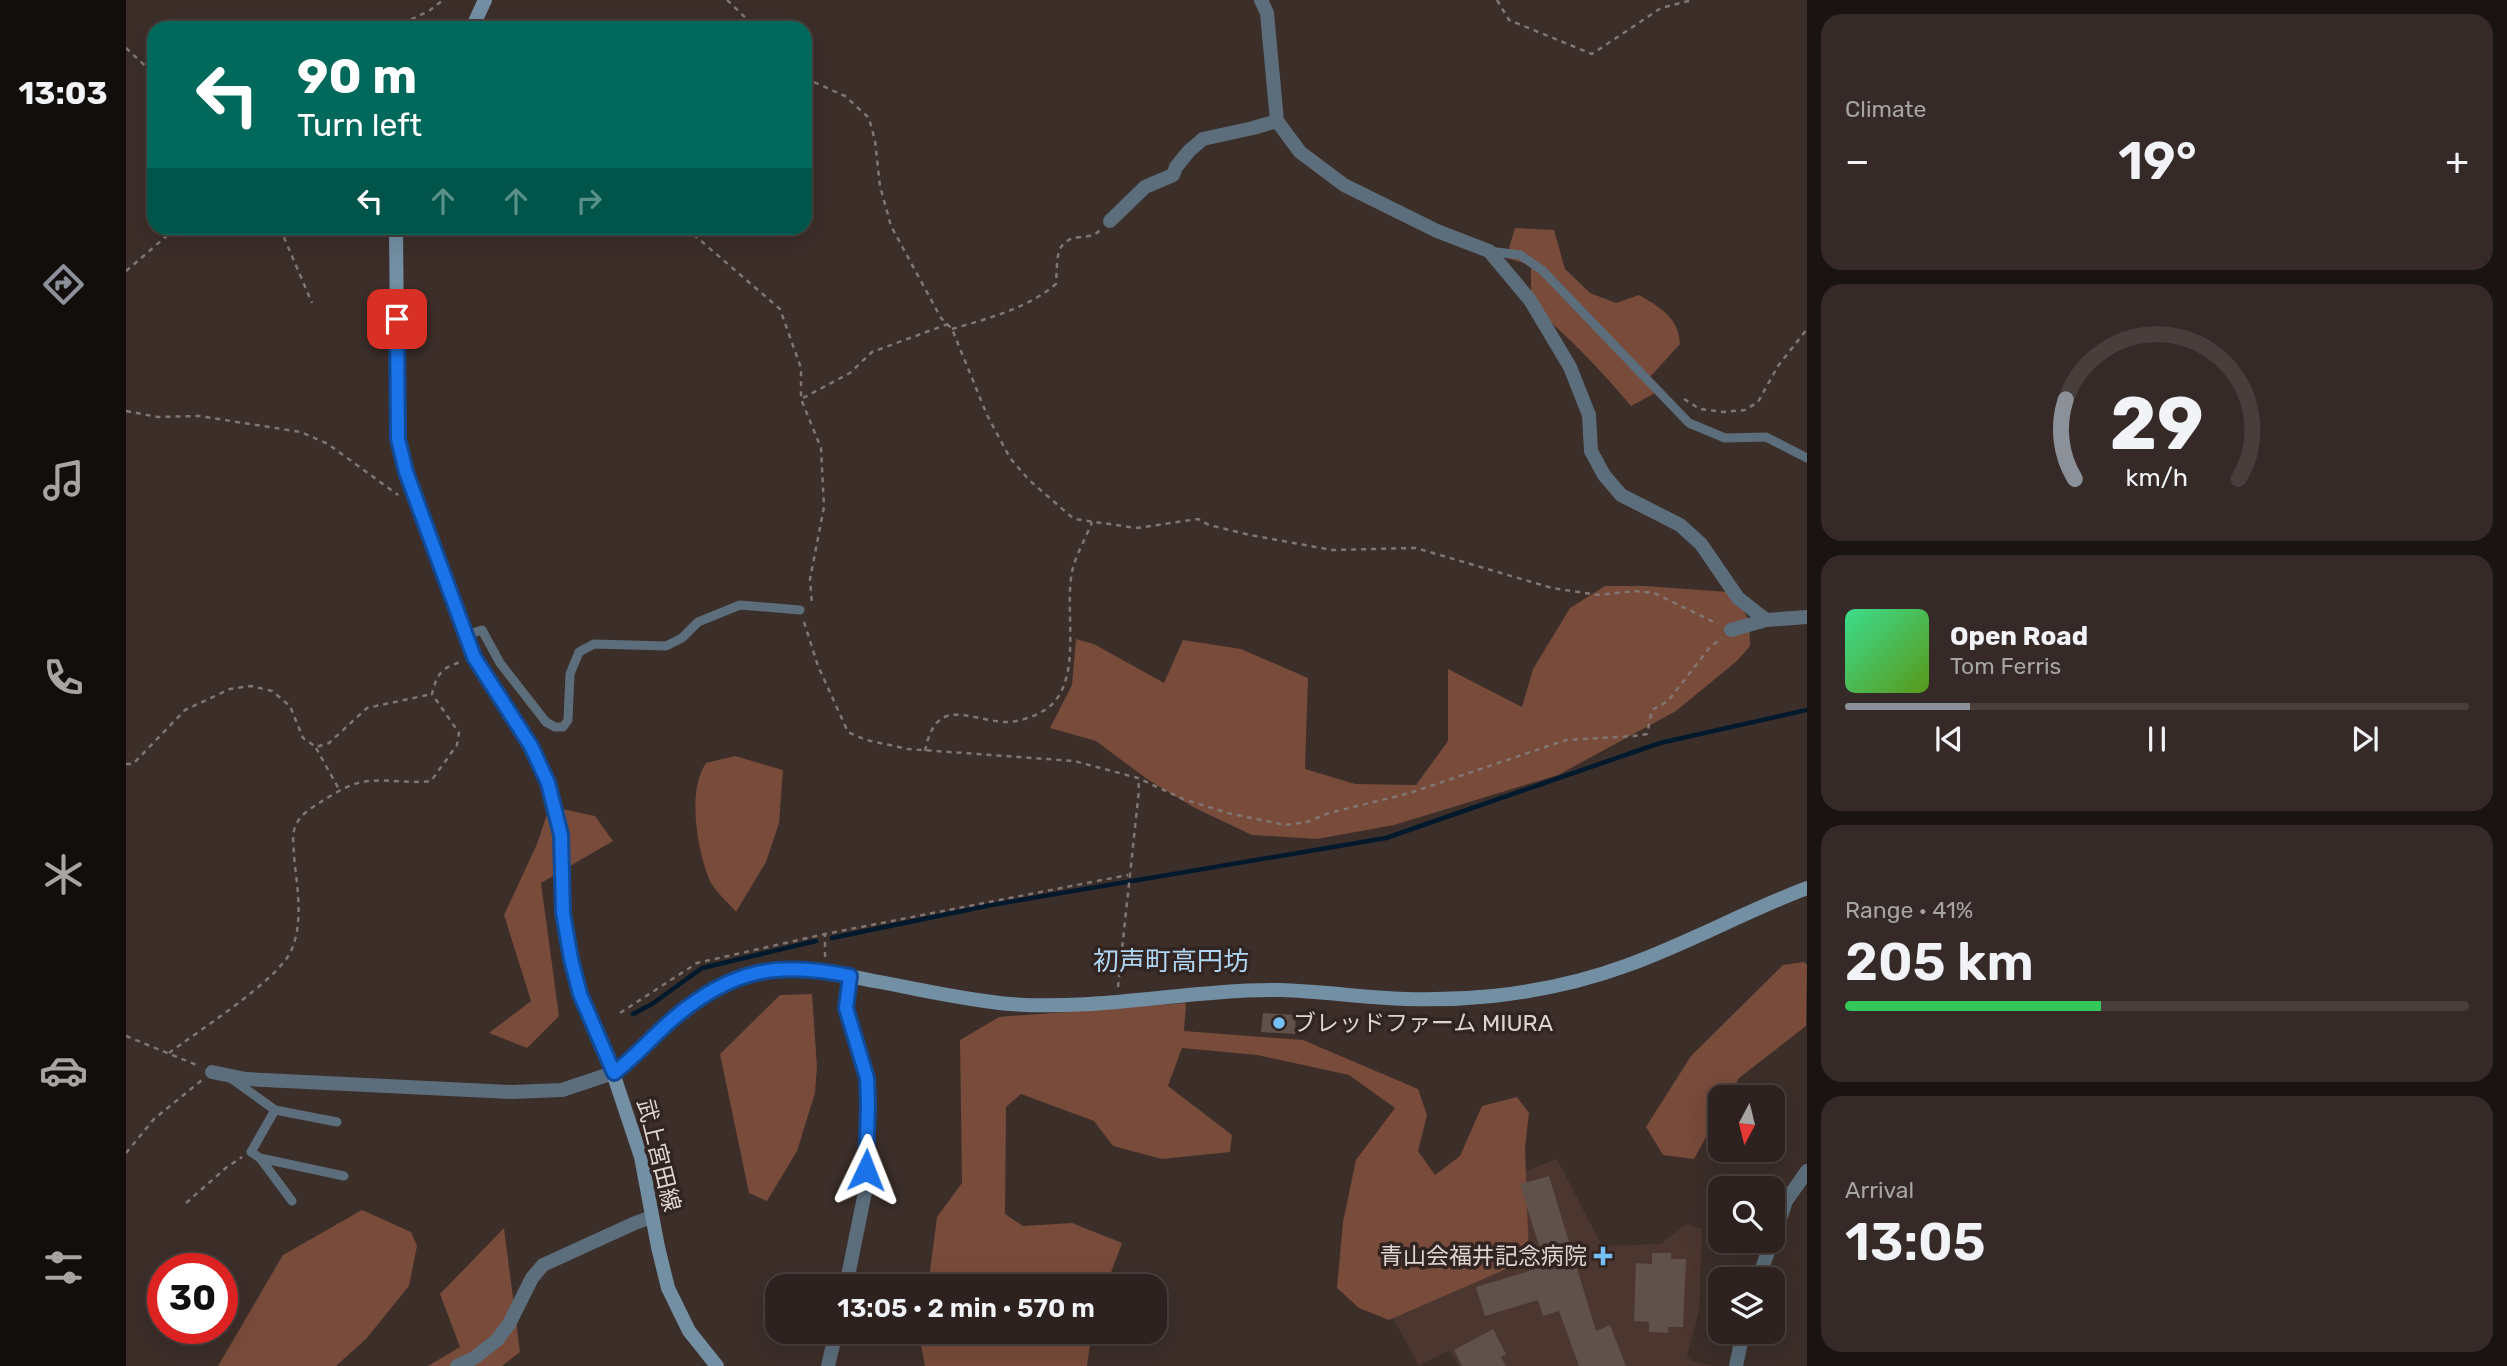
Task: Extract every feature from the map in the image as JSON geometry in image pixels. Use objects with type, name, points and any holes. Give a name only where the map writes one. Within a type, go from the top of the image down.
[{"type":"street","points":[[475,21],[485,0]]},
{"type":"street","points":[[1261,0],[1267,13],[1277,121],[1300,152],[1344,185],[1437,231],[1489,251],[1530,299],[1570,367],[1590,415],[1591,451],[1604,475],[1621,495],[1680,525],[1701,544],[1738,598],[1766,620]]},
{"type":"street","points":[[1110,221],[1145,187],[1173,175],[1183,159],[1203,139],[1277,121]]},
{"type":"street","name":"武上宮田線","points":[[396,235],[398,439],[406,472],[474,657],[531,746],[548,783],[561,835],[563,913],[573,968],[587,1013],[614,1073],[641,1157],[665,1278],[672,1298],[689,1331],[717,1366]]},
{"type":"street","points":[[1731,630],[1766,620],[1807,617]]},
{"type":"street","points":[[219,1073],[246,1079],[512,1092],[562,1090],[614,1073],[687,1008],[725,984],[777,969],[825,971],[953,996],[1011,1004],[1116,1001],[1280,990],[1404,999],[1447,999],[1538,990],[1627,966],[1807,888]]},
{"type":"street","points":[[848,1274],[865,1192],[868,1105],[867,1078],[846,1008],[850,976]]},
{"type":"street","points":[[1785,1204],[1807,1171]]},
{"type":"street","points":[[457,1366],[482,1353],[497,1340],[509,1324],[532,1278],[543,1265],[652,1217]]},
{"type":"street","points":[[828,1366],[833,1344]]},
{"type":"street","points":[[1736,1366],[1741,1344]]},
{"type":"lane","points":[[1489,251],[1520,255],[1542,270],[1689,423],[1725,438],[1766,437],[1807,458]]},
{"type":"lane","points":[[466,635],[482,630],[500,663],[546,722],[555,727],[563,727],[568,720],[570,674],[579,652],[594,644],[666,646],[682,638],[698,622],[740,605],[800,610]]},
{"type":"lane","points":[[219,1073],[275,1110],[337,1122]]},
{"type":"lane","points":[[275,1110],[251,1152],[260,1158],[292,1201]]},
{"type":"lane","points":[[260,1158],[344,1176]]},
{"type":"path","points":[[408,21],[429,11],[443,0]]},
{"type":"path","points":[[727,0],[749,21]]},
{"type":"path","points":[[1497,0],[1509,20],[1592,54],[1661,8],[1692,0]]},
{"type":"path","points":[[126,48],[147,68]]},
{"type":"path","points":[[694,235],[780,309],[801,368],[801,398],[821,448],[824,507],[810,579],[812,611],[800,610],[818,666],[848,732],[866,740],[925,751],[1074,761],[1138,778],[1183,799],[1228,813],[1284,825],[1307,822],[1329,813],[1410,793],[1566,740],[1647,734],[1652,710],[1668,701],[1710,648],[1731,630],[1654,593],[1634,591],[1598,595],[1552,587],[1416,548],[1332,550],[1250,535],[1209,525],[1198,519],[1137,528],[1074,519],[1029,480],[1010,458],[987,415],[952,329],[941,318],[891,226],[880,186],[875,141],[869,118],[845,96],[812,81]]},
{"type":"path","points":[[952,329],[1012,310],[1040,297],[1056,284],[1060,246],[1068,238],[1095,235],[1110,221]]},
{"type":"path","points":[[126,271],[168,235]]},
{"type":"path","points":[[283,235],[312,303]]},
{"type":"path","points":[[801,398],[850,373],[872,352],[948,324]]},
{"type":"path","points":[[1678,396],[1700,410],[1745,410],[1758,402],[1778,366],[1807,329]]},
{"type":"path","points":[[126,411],[158,417],[199,416],[301,432],[328,444],[400,496]]},
{"type":"path","points":[[925,751],[935,724],[945,715],[961,713],[1006,723],[1032,716],[1050,706],[1063,689],[1069,668],[1072,570],[1092,522]]},
{"type":"path","points":[[169,1053],[267,979],[290,954],[296,939],[299,914],[294,826],[302,815],[360,782],[431,781],[457,745],[459,733],[432,694],[436,677],[447,666],[474,657]]},
{"type":"path","points":[[126,764],[133,764],[185,710],[230,689],[251,686],[272,691],[290,706],[303,738],[316,747],[340,791]]},
{"type":"path","points":[[316,747],[328,743],[367,708],[432,694]]},
{"type":"path","points":[[1116,1001],[1139,790],[1138,778]]},
{"type":"path","points":[[620,1013],[697,963],[825,934],[1128,877]]},
{"type":"path","points":[[825,934],[825,971]]},
{"type":"path","points":[[126,1036],[219,1073]]},
{"type":"path","points":[[126,1153],[154,1119],[219,1073]]},
{"type":"path","points":[[186,1203],[227,1167],[251,1152]]},
{"type":"shaded area","points":[[1515,228],[1554,230],[1565,269],[1590,293],[1616,303],[1639,295],[1667,314],[1676,327],[1680,344],[1650,377],[1661,390],[1631,406],[1583,353],[1531,305],[1531,265],[1506,258]]},
{"type":"shaded area","points":[[1605,586],[1728,592],[1746,616],[1750,646],[1738,660],[1676,711],[1558,775],[1394,825],[1317,839],[1252,835],[1195,808],[1147,779],[1096,741],[1050,728],[1072,685],[1076,639],[1094,644],[1164,683],[1183,640],[1241,649],[1308,678],[1305,769],[1355,784],[1416,785],[1448,741],[1448,669],[1522,707],[1533,669],[1570,608]]},
{"type":"shaded area","points":[[735,756],[783,770],[779,823],[766,862],[736,912],[709,879],[698,836],[695,804],[700,775],[706,763]]},
{"type":"shaded area","points":[[562,809],[595,816],[613,841],[541,883],[559,1016],[527,1048],[489,1033],[531,1001],[504,915],[537,844],[546,817]]},
{"type":"shaded area","points":[[1804,962],[1807,965],[1806,1026],[1739,1078],[1735,1085],[1708,1085],[1708,1134],[1694,1159],[1663,1155],[1646,1127],[1691,1056],[1783,965]]},
{"type":"shaded area","points":[[812,994],[817,1067],[815,1093],[797,1151],[767,1201],[749,1193],[720,1054],[780,995]]},
{"type":"shaded area","points":[[1186,1003],[1184,1031],[1303,1040],[1418,1089],[1427,1115],[1418,1151],[1435,1175],[1460,1156],[1482,1106],[1517,1097],[1529,1113],[1525,1148],[1529,1259],[1389,1320],[1359,1308],[1337,1288],[1343,1222],[1356,1160],[1395,1108],[1349,1075],[1257,1055],[1182,1048],[1168,1086],[1232,1135],[1230,1152],[1162,1159],[1113,1146],[1094,1121],[1021,1094],[1006,1107],[1005,1214],[1023,1226],[1072,1223],[1122,1243],[1110,1274],[930,1274],[937,1217],[962,1183],[960,1040],[999,1017]]},
{"type":"shaded area","name":"青山会福井記念病院","points":[[1557,1159],[1602,1246],[1661,1244],[1686,1224],[1702,1229],[1699,1311],[1687,1356],[1691,1361],[1714,1366],[1459,1366],[1449,1350],[1419,1366],[1390,1312],[1509,1177]]},
{"type":"shaded area","points":[[362,1210],[411,1232],[417,1246],[409,1286],[366,1339],[336,1366],[218,1366],[231,1344],[238,1344],[238,1332],[283,1255]]},
{"type":"shaded area","points":[[504,1228],[520,1352],[502,1366],[428,1366],[460,1347],[440,1294]]},
{"type":"shaded area","points":[[921,1344],[1090,1344],[1087,1366],[925,1366]]},
{"type":"building","points":[[1263,1013],[1296,1015],[1295,1034],[1261,1032]]},
{"type":"building","points":[[1549,1176],[1596,1331],[1610,1325],[1626,1366],[1579,1366],[1559,1311],[1543,1316],[1538,1300],[1485,1316],[1476,1287],[1529,1271],[1525,1257],[1541,1252],[1520,1184]]},
{"type":"building","points":[[1652,1253],[1671,1253],[1671,1259],[1686,1259],[1683,1327],[1668,1327],[1668,1333],[1649,1332],[1649,1322],[1634,1321],[1636,1263],[1652,1264]]},
{"type":"building","points":[[1493,1329],[1506,1354],[1501,1357],[1506,1366],[1462,1366],[1454,1350]]},
{"type":"waterway","points":[[832,938],[991,905],[1386,838],[1660,743],[1807,710]]},
{"type":"waterway","points":[[633,1014],[652,1004],[702,968],[816,941]]},
{"type":"place","name":"ブレッドファーム MIURA","points":[[1279,1023]]},
{"type":"place","name":"青山会福井記念病院","points":[[1603,1256]]},
{"type":"district","name":"初声町高円坊","points":[[1171,961]]},
{"type":"route","points":[[397,319],[398,439],[406,472],[474,657],[531,746],[548,783],[561,835],[563,913],[571,959],[580,994],[614,1073],[687,1008],[736,979],[777,969],[803,968],[850,976],[846,1008],[867,1078],[866,1170]]}]
